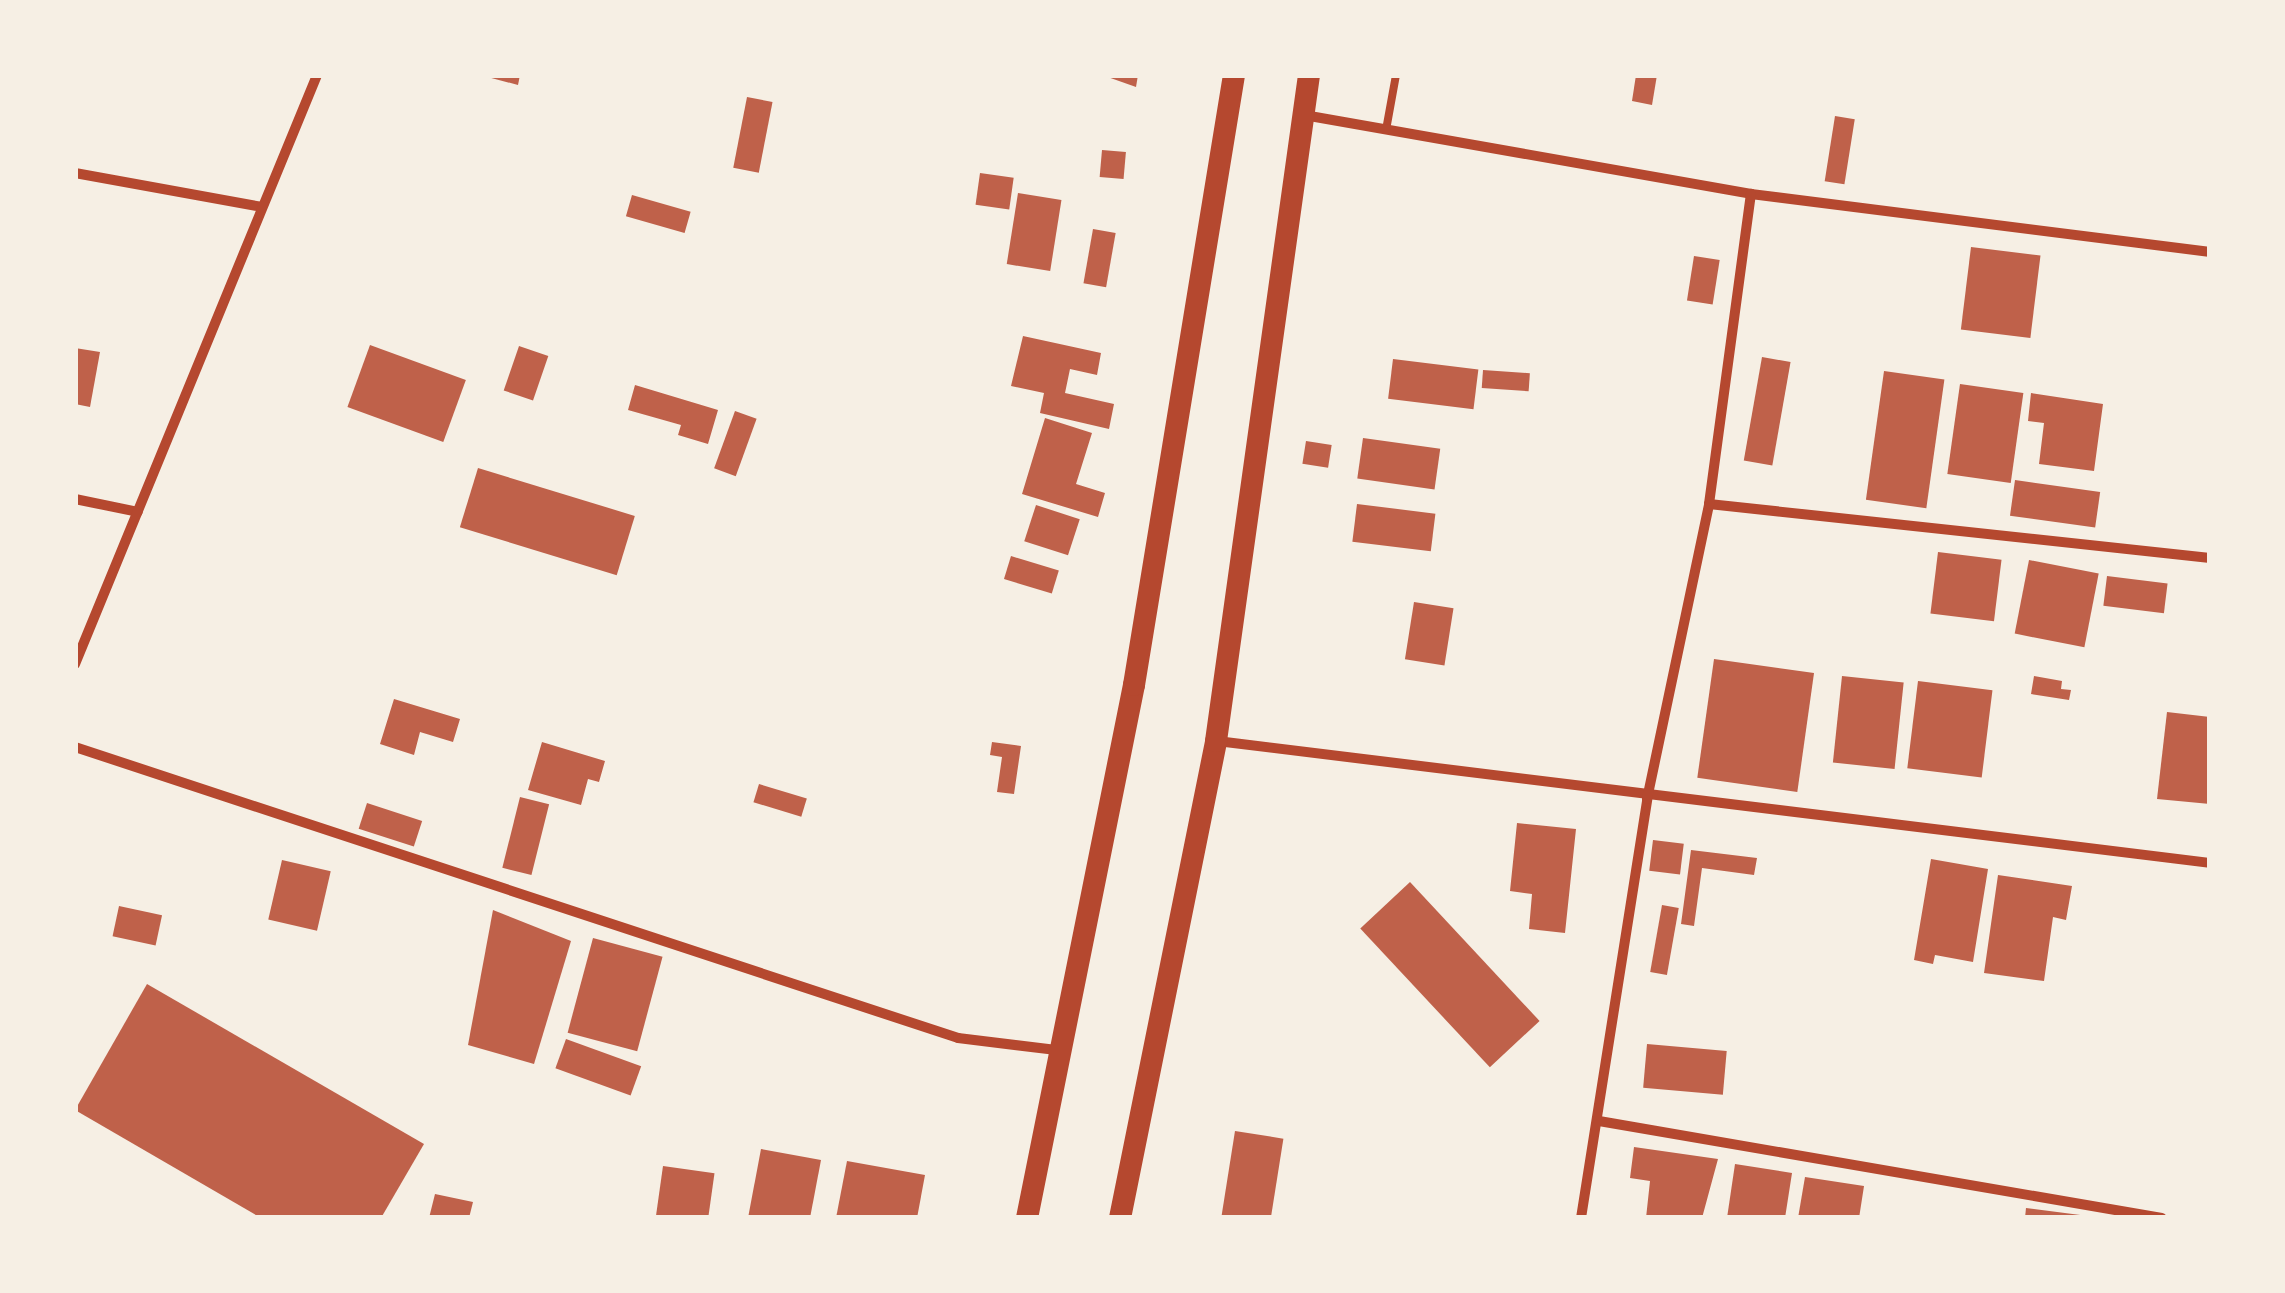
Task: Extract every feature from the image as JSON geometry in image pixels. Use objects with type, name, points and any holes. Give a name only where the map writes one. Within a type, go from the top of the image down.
[{"type":"highway","points":[[1027,1218],[1056,1050],[1134,685],[1234,75]]},
{"type":"highway","points":[[1120,1218],[1216,741],[1310,75]]},
{"type":"street","points":[[75,664],[316,75]]},
{"type":"street","points":[[1303,115],[1752,194],[2210,252]]},
{"type":"street","points":[[75,172],[262,208]]},
{"type":"street","points":[[1582,1218],[1646,799],[1709,504],[1752,194]]},
{"type":"street","points":[[75,499],[138,512]]},
{"type":"street","points":[[1709,504],[2210,558]]},
{"type":"street","points":[[1216,741],[1646,799],[2210,863]]},
{"type":"street","points":[[75,747],[958,1038],[1056,1050]]},
{"type":"street","points":[[1598,1121],[2162,1218]]},
{"type":"lane","points":[[1386,130],[1396,75]]},
{"type":"building","points":[[480,75],[520,75],[518,85]]},
{"type":"building","points":[[1102,75],[1138,75],[1136,87]]},
{"type":"building","points":[[1636,75],[1657,75],[1652,105],[1632,101]]},
{"type":"building","points":[[747,97],[773,102],[759,173],[733,168]]},
{"type":"building","points":[[1835,116],[1855,119],[1844,184],[1825,181]]},
{"type":"building","points":[[1102,150],[1126,152],[1124,179],[1100,177]]},
{"type":"building","points":[[980,173],[1014,178],[1009,209],[976,205]]},
{"type":"building","points":[[1018,193],[1061,200],[1050,271],[1007,264]]},
{"type":"building","points":[[632,195],[691,212],[685,233],[626,216]]},
{"type":"building","points":[[1093,229],[1116,233],[1106,287],[1083,283]]},
{"type":"building","points":[[1971,247],[2040,256],[2030,338],[1961,329]]},
{"type":"building","points":[[1694,256],[1720,260],[1713,305],[1687,300]]},
{"type":"building","points":[[1023,336],[1101,353],[1097,375],[1070,369],[1065,393],[1114,404],[1109,429],[1040,413],[1044,393],[1011,386]]},
{"type":"building","points":[[370,345],[466,380],[443,442],[347,407]]},
{"type":"building","points":[[519,346],[548,356],[533,401],[504,390]]},
{"type":"building","points":[[75,348],[100,352],[90,407],[75,404]]},
{"type":"building","points":[[1762,357],[1791,362],[1772,465],[1744,460]]},
{"type":"building","points":[[1393,359],[1478,369],[1473,409],[1388,399]]},
{"type":"building","points":[[1483,370],[1530,373],[1529,391],[1482,388]]},
{"type":"building","points":[[1884,371],[1944,379],[1926,508],[1866,500]]},
{"type":"building","points":[[1960,384],[2023,393],[2011,483],[1947,474]]},
{"type":"building","points":[[635,385],[718,410],[708,444],[678,435],[681,425],[628,410]]},
{"type":"building","points":[[2031,393],[2103,404],[2094,471],[2039,464],[2044,423],[2028,421]]},
{"type":"building","points":[[735,411],[757,419],[736,476],[714,468]]},
{"type":"building","points":[[1045,418],[1092,433],[1076,484],[1105,493],[1098,517],[1022,494]]},
{"type":"building","points":[[1363,438],[1440,449],[1435,489],[1357,479]]},
{"type":"building","points":[[1306,441],[1332,445],[1328,468],[1302,464]]},
{"type":"building","points":[[478,468],[635,516],[617,575],[460,527]]},
{"type":"building","points":[[2015,480],[2100,492],[2095,528],[2010,516]]},
{"type":"building","points":[[1357,504],[1435,514],[1431,551],[1352,542]]},
{"type":"building","points":[[1036,505],[1080,519],[1068,555],[1024,541]]},
{"type":"building","points":[[1938,552],[2002,560],[1994,621],[1930,614]]},
{"type":"building","points":[[1011,556],[1059,571],[1052,594],[1004,579]]},
{"type":"building","points":[[2029,560],[2099,574],[2084,647],[2015,634]]},
{"type":"building","points":[[2107,576],[2168,583],[2164,613],[2103,606]]},
{"type":"building","points":[[1414,602],[1454,608],[1444,666],[1405,659]]},
{"type":"building","points":[[1714,659],[1814,673],[1797,792],[1697,778]]},
{"type":"building","points":[[1842,676],[1904,682],[1895,769],[1833,763]]},
{"type":"building","points":[[2034,676],[2062,681],[2061,689],[2071,690],[2069,700],[2031,694]]},
{"type":"building","points":[[1918,681],[1992,690],[1982,777],[1907,768]]},
{"type":"building","points":[[394,699],[460,719],[453,742],[420,732],[414,755],[380,744]]},
{"type":"building","points":[[2167,712],[2210,717],[2210,804],[2157,799]]},
{"type":"building","points":[[542,742],[605,761],[599,782],[588,779],[581,805],[528,790]]},
{"type":"building","points":[[992,742],[1021,746],[1014,794],[997,792],[1002,757],[990,755]]},
{"type":"building","points":[[759,784],[807,799],[801,817],[753,802]]},
{"type":"building","points":[[520,797],[549,804],[531,875],[502,868]]},
{"type":"building","points":[[367,803],[422,821],[414,847],[359,829]]},
{"type":"building","points":[[1517,823],[1576,829],[1565,933],[1529,929],[1532,894],[1510,891]]},
{"type":"building","points":[[1653,840],[1684,844],[1680,875],[1649,871]]},
{"type":"building","points":[[1691,850],[1757,858],[1754,875],[1702,868],[1694,926],[1681,924]]},
{"type":"building","points":[[1931,859],[1988,869],[1973,962],[1935,955],[1933,964],[1914,960]]},
{"type":"building","points":[[282,860],[331,871],[317,931],[268,919]]},
{"type":"building","points":[[1998,875],[2072,886],[2066,920],[2053,917],[2044,981],[1984,973]]},
{"type":"building","points":[[1410,882],[1540,1021],[1490,1067],[1360,928]]},
{"type":"building","points":[[1662,905],[1679,908],[1667,975],[1650,972]]},
{"type":"building","points":[[119,906],[162,915],[156,945],[113,936]]},
{"type":"building","points":[[493,910],[571,941],[534,1064],[468,1045]]},
{"type":"building","points":[[593,938],[663,957],[637,1051],[568,1033]]},
{"type":"building","points":[[147,984],[424,1144],[381,1218],[261,1218],[75,1110]]},
{"type":"building","points":[[566,1039],[641,1066],[631,1095],[555,1068]]},
{"type":"building","points":[[1647,1044],[1727,1051],[1723,1095],[1643,1088]]},
{"type":"building","points":[[1235,1131],[1283,1139],[1271,1218],[1221,1218]]},
{"type":"building","points":[[1634,1147],[1718,1159],[1702,1218],[1646,1218],[1650,1181],[1630,1178]]},
{"type":"building","points":[[761,1149],[821,1160],[810,1218],[748,1218]]},
{"type":"building","points":[[847,1161],[925,1175],[917,1218],[836,1218]]},
{"type":"building","points":[[1735,1164],[1792,1173],[1785,1218],[1727,1218]]},
{"type":"building","points":[[663,1166],[714,1173],[708,1218],[656,1217]]},
{"type":"building","points":[[1805,1177],[1864,1186],[1859,1218],[1798,1218]]},
{"type":"building","points":[[435,1194],[473,1202],[469,1218],[429,1218]]},
{"type":"building","points":[[2026,1208],[2088,1216],[2025,1218]]}]
